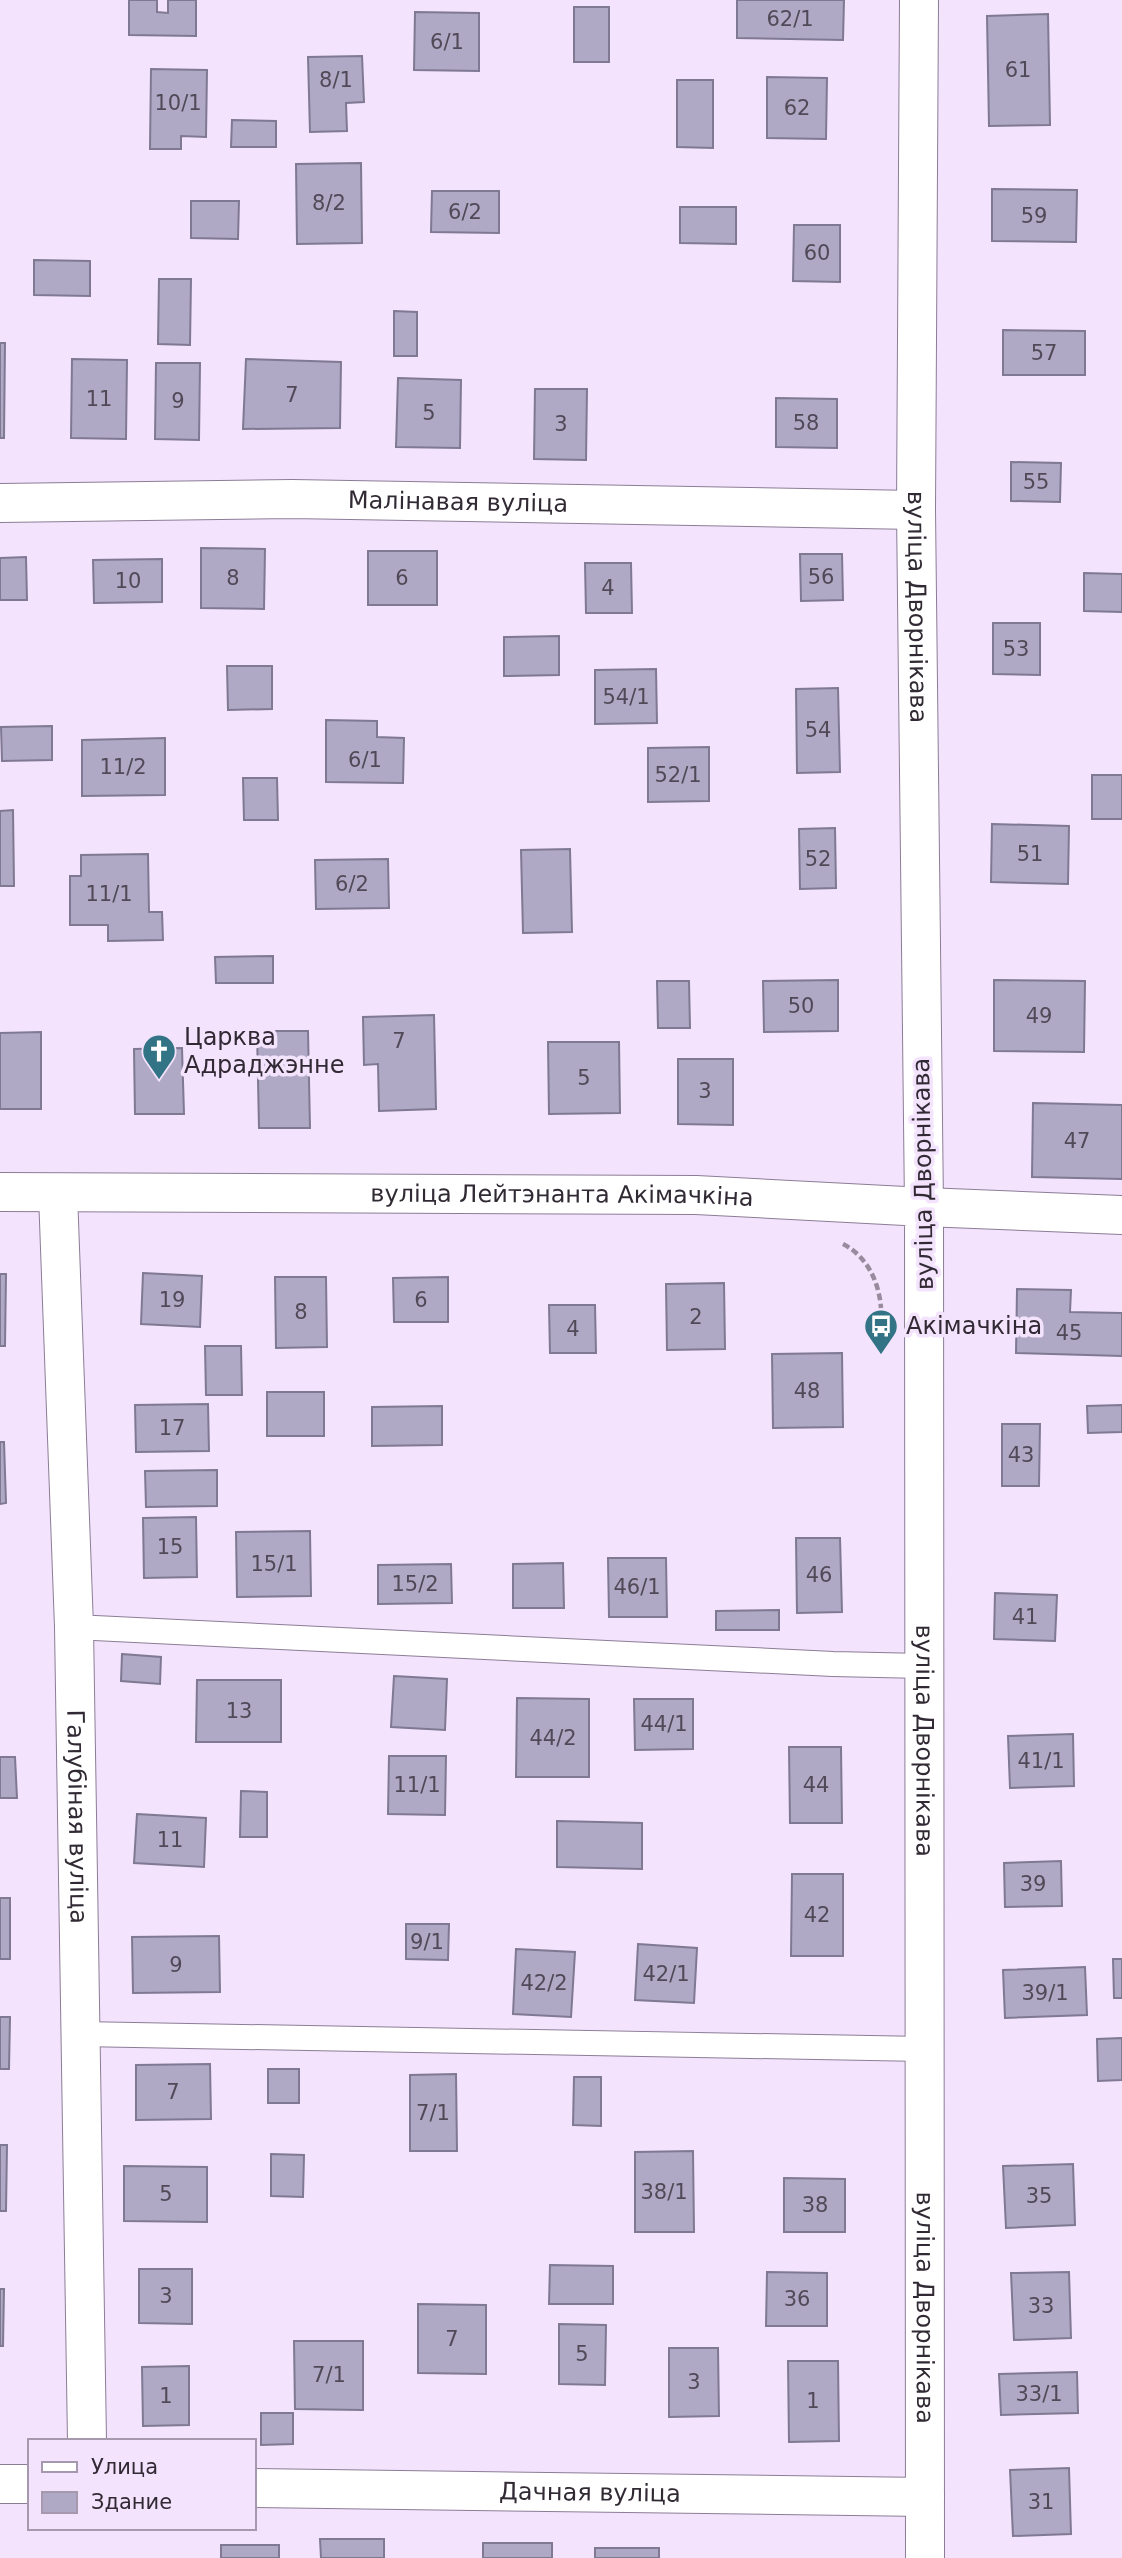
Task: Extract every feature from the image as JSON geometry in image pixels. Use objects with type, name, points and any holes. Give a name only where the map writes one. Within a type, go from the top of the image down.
[{"type":"street","name":"вуліца Дворнікава","points":[[919,0],[916,510],[925,1369],[925,2558]]},
{"type":"street","name":"Малінавая вуліца","points":[[0,503],[292,499],[916,510]]},
{"type":"street","name":"вуліца Лейтэнанта Акімачкіна","points":[[0,1192],[696,1195],[1122,1215]]},
{"type":"street","name":"Галубіная вуліца","points":[[58,1194],[74,1627],[87,2439]]},
{"type":"street","points":[[0,2484],[28,2484]]},
{"type":"street","name":"Дачная вуліца","points":[[256,2488],[925,2497]]},
{"type":"lane","points":[[74,1627],[923,1666]]},
{"type":"lane","points":[[80,2034],[923,2049]]},
{"type":"path","points":[[842,1243],[852,1248],[869,1264],[881,1303],[881,1317]]},
{"type":"building","points":[[129,0],[157,0],[157,12],[168,13],[168,0],[196,0],[196,36],[129,35]]},
{"type":"building","points":[[737,0],[844,0],[843,40],[737,38]]},
{"type":"building","points":[[574,7],[609,7],[609,62],[574,62]]},
{"type":"building","points":[[415,12],[479,13],[479,71],[414,70]]},
{"type":"building","points":[[1048,14],[1050,125],[989,126],[987,16]]},
{"type":"building","points":[[362,56],[364,102],[346,103],[347,131],[310,132],[308,57]]},
{"type":"building","points":[[151,69],[207,70],[206,137],[181,136],[181,149],[150,149]]},
{"type":"building","points":[[767,77],[827,78],[826,139],[767,138]]},
{"type":"building","points":[[677,80],[713,80],[713,148],[677,147]]},
{"type":"building","points":[[232,120],[276,121],[276,147],[231,147]]},
{"type":"building","points":[[361,163],[362,243],[297,244],[296,164]]},
{"type":"building","points":[[992,189],[1077,190],[1076,242],[992,241]]},
{"type":"building","points":[[432,191],[499,191],[499,233],[431,232]]},
{"type":"building","points":[[191,201],[239,201],[238,239],[191,238]]},
{"type":"building","points":[[680,207],[736,207],[736,244],[680,243]]},
{"type":"building","points":[[794,225],[840,225],[840,282],[793,281]]},
{"type":"building","points":[[34,260],[90,261],[90,296],[34,295]]},
{"type":"building","points":[[159,279],[191,279],[190,345],[158,344]]},
{"type":"building","points":[[394,311],[417,312],[417,356],[394,356]]},
{"type":"building","points":[[1003,330],[1085,331],[1085,375],[1003,375]]},
{"type":"building","points":[[0,343],[5,343],[4,438],[0,438]]},
{"type":"building","points":[[72,359],[127,360],[126,439],[71,438]]},
{"type":"building","points":[[246,359],[341,362],[340,428],[243,429]]},
{"type":"building","points":[[156,363],[200,363],[199,440],[155,439]]},
{"type":"building","points":[[398,378],[461,380],[460,448],[396,447]]},
{"type":"building","points":[[535,389],[587,389],[586,460],[534,459]]},
{"type":"building","points":[[776,398],[837,399],[837,448],[776,447]]},
{"type":"building","points":[[1011,462],[1061,463],[1060,502],[1011,501]]},
{"type":"building","points":[[201,548],[265,549],[264,609],[201,608]]},
{"type":"building","points":[[368,551],[437,551],[437,605],[368,605]]},
{"type":"building","points":[[800,554],[842,554],[843,600],[801,601]]},
{"type":"building","points":[[26,557],[27,600],[0,600],[0,558]]},
{"type":"building","points":[[162,559],[162,602],[94,603],[93,560]]},
{"type":"building","points":[[585,563],[631,563],[632,613],[586,613]]},
{"type":"building","points":[[1084,573],[1122,574],[1122,612],[1084,611]]},
{"type":"building","points":[[993,623],[1040,623],[1040,675],[993,674]]},
{"type":"building","points":[[559,636],[559,675],[504,676],[504,637]]},
{"type":"building","points":[[227,666],[272,666],[272,709],[228,710]]},
{"type":"building","points":[[656,669],[657,723],[595,724],[595,670]]},
{"type":"building","points":[[838,688],[840,772],[797,773],[796,689]]},
{"type":"building","points":[[326,720],[377,721],[377,737],[404,738],[403,783],[326,782]]},
{"type":"building","points":[[52,726],[52,760],[2,761],[1,727]]},
{"type":"building","points":[[165,738],[165,795],[82,796],[82,740]]},
{"type":"building","points":[[709,747],[709,801],[648,802],[648,748]]},
{"type":"building","points":[[1092,775],[1122,775],[1122,819],[1092,819]]},
{"type":"building","points":[[243,778],[277,778],[278,820],[244,820]]},
{"type":"building","points":[[13,810],[14,886],[0,886],[0,811]]},
{"type":"building","points":[[992,824],[1069,826],[1068,884],[991,882]]},
{"type":"building","points":[[835,828],[836,888],[800,889],[799,829]]},
{"type":"building","points":[[570,849],[572,932],[523,933],[521,850]]},
{"type":"building","points":[[148,854],[149,912],[162,912],[163,940],[108,941],[108,925],[70,925],[70,876],[81,876],[81,855]]},
{"type":"building","points":[[388,859],[389,908],[316,909],[315,860]]},
{"type":"building","points":[[273,956],[273,983],[216,983],[215,957]]},
{"type":"building","points":[[838,980],[838,1031],[764,1032],[763,981]]},
{"type":"building","points":[[994,980],[1085,981],[1084,1052],[994,1051]]},
{"type":"building","points":[[657,981],[689,981],[690,1028],[658,1028]]},
{"type":"building","points":[[434,1015],[436,1109],[379,1111],[378,1064],[364,1065],[363,1017]]},
{"type":"building","points":[[257,1031],[308,1031],[310,1128],[259,1128]]},
{"type":"building","points":[[41,1032],[41,1109],[0,1109],[0,1033]]},
{"type":"building","points":[[548,1042],[619,1042],[620,1113],[549,1114]]},
{"type":"building","name":"Царква Адраджэнне","points":[[182,1048],[184,1114],[135,1114],[134,1049]]},
{"type":"building","points":[[678,1059],[733,1059],[733,1125],[678,1124]]},
{"type":"building","points":[[1033,1103],[1122,1105],[1122,1179],[1032,1177]]},
{"type":"building","points":[[143,1273],[202,1276],[200,1327],[141,1324]]},
{"type":"building","points":[[0,1274],[6,1274],[5,1346],[0,1346]]},
{"type":"building","points":[[275,1277],[326,1277],[327,1347],[276,1348]]},
{"type":"building","points":[[448,1277],[448,1322],[394,1322],[393,1278]]},
{"type":"building","points":[[724,1283],[725,1349],[667,1350],[666,1284]]},
{"type":"building","points":[[1017,1289],[1071,1290],[1070,1312],[1122,1313],[1122,1356],[1016,1353]]},
{"type":"building","points":[[549,1305],[595,1305],[596,1353],[550,1353]]},
{"type":"building","points":[[205,1346],[241,1346],[242,1395],[206,1395]]},
{"type":"building","points":[[842,1353],[843,1427],[773,1428],[772,1354]]},
{"type":"building","points":[[267,1392],[324,1392],[324,1436],[267,1436]]},
{"type":"building","points":[[208,1404],[209,1451],[136,1452],[135,1405]]},
{"type":"building","points":[[1122,1405],[1122,1432],[1088,1433],[1087,1406]]},
{"type":"building","points":[[442,1406],[442,1445],[372,1446],[372,1407]]},
{"type":"building","points":[[1002,1424],[1040,1424],[1039,1486],[1002,1486]]},
{"type":"building","points":[[0,1442],[4,1442],[6,1503],[0,1504]]},
{"type":"building","points":[[217,1470],[217,1506],[146,1507],[145,1471]]},
{"type":"building","points":[[196,1517],[197,1577],[144,1578],[143,1518]]},
{"type":"building","points":[[310,1531],[311,1596],[237,1597],[236,1532]]},
{"type":"building","points":[[796,1538],[840,1538],[842,1612],[797,1613]]},
{"type":"building","points":[[608,1558],[666,1558],[667,1617],[609,1617]]},
{"type":"building","points":[[563,1563],[564,1608],[513,1608],[513,1564]]},
{"type":"building","points":[[451,1564],[452,1603],[378,1604],[378,1565]]},
{"type":"building","points":[[995,1593],[1057,1595],[1055,1641],[994,1639]]},
{"type":"building","points":[[779,1610],[779,1630],[716,1630],[716,1611]]},
{"type":"building","points":[[122,1654],[161,1657],[160,1684],[121,1681]]},
{"type":"building","points":[[394,1676],[447,1679],[445,1730],[391,1727]]},
{"type":"building","points":[[197,1680],[281,1680],[281,1742],[196,1742]]},
{"type":"building","points":[[517,1698],[589,1699],[589,1777],[516,1777]]},
{"type":"building","points":[[634,1699],[693,1699],[693,1749],[635,1750]]},
{"type":"building","points":[[1073,1734],[1074,1786],[1010,1788],[1008,1736]]},
{"type":"building","points":[[789,1747],[841,1747],[842,1823],[790,1823]]},
{"type":"building","points":[[389,1756],[446,1756],[445,1815],[388,1814]]},
{"type":"building","points":[[0,1757],[15,1757],[17,1798],[0,1798]]},
{"type":"building","points":[[241,1791],[267,1792],[267,1837],[240,1837]]},
{"type":"building","points":[[137,1814],[206,1818],[204,1867],[134,1863]]},
{"type":"building","points":[[557,1821],[642,1823],[642,1869],[557,1867]]},
{"type":"building","points":[[1061,1861],[1062,1906],[1005,1907],[1004,1863]]},
{"type":"building","points":[[792,1874],[843,1874],[843,1956],[791,1956]]},
{"type":"building","points":[[0,1898],[10,1898],[10,1959],[0,1959]]},
{"type":"building","points":[[406,1924],[449,1924],[448,1960],[406,1959]]},
{"type":"building","points":[[219,1936],[220,1992],[133,1993],[132,1937]]},
{"type":"building","points":[[638,1944],[697,1948],[694,2003],[635,2000]]},
{"type":"building","points":[[516,1949],[575,1952],[571,2017],[513,2014]]},
{"type":"building","points":[[1113,1959],[1122,1959],[1122,1998],[1114,1998]]},
{"type":"building","points":[[1085,1967],[1087,2015],[1005,2018],[1003,1970]]},
{"type":"building","points":[[0,2017],[10,2017],[9,2069],[0,2069]]},
{"type":"building","points":[[1122,2038],[1122,2080],[1098,2081],[1097,2039]]},
{"type":"building","points":[[210,2064],[211,2119],[136,2120],[136,2065]]},
{"type":"building","points":[[268,2069],[299,2069],[299,2103],[268,2103]]},
{"type":"building","points":[[456,2074],[457,2151],[410,2151],[410,2075]]},
{"type":"building","points":[[574,2077],[601,2077],[601,2126],[573,2125]]},
{"type":"building","points":[[0,2145],[7,2145],[6,2211],[0,2211]]},
{"type":"building","points":[[693,2151],[694,2232],[635,2232],[635,2152]]},
{"type":"building","points":[[271,2154],[304,2155],[303,2197],[271,2196]]},
{"type":"building","points":[[1073,2164],[1075,2225],[1006,2228],[1003,2166]]},
{"type":"building","points":[[124,2166],[207,2167],[207,2222],[124,2221]]},
{"type":"building","points":[[784,2178],[845,2179],[845,2232],[784,2232]]},
{"type":"building","points":[[550,2265],[613,2266],[613,2304],[549,2304]]},
{"type":"building","points":[[139,2269],[192,2269],[192,2324],[139,2323]]},
{"type":"building","points":[[767,2272],[827,2273],[827,2326],[766,2326]]},
{"type":"building","points":[[1069,2272],[1071,2338],[1014,2340],[1011,2273]]},
{"type":"building","points":[[0,2289],[4,2289],[3,2346],[0,2346]]},
{"type":"building","points":[[418,2304],[486,2305],[486,2374],[418,2373]]},
{"type":"building","points":[[559,2324],[606,2325],[605,2385],[559,2384]]},
{"type":"building","points":[[294,2341],[363,2341],[363,2410],[295,2409]]},
{"type":"building","points":[[669,2348],[718,2348],[719,2416],[669,2417]]},
{"type":"building","points":[[788,2361],[838,2361],[839,2441],[789,2442]]},
{"type":"building","points":[[189,2366],[189,2425],[143,2426],[142,2367]]},
{"type":"building","points":[[1077,2372],[1078,2413],[1001,2415],[999,2374]]},
{"type":"building","points":[[261,2413],[293,2413],[293,2444],[261,2445]]},
{"type":"building","points":[[1069,2468],[1071,2534],[1013,2536],[1010,2470]]},
{"type":"building","points":[[320,2539],[384,2539],[384,2558],[321,2558]]},
{"type":"building","points":[[483,2543],[552,2543],[552,2558],[483,2558]]},
{"type":"building","points":[[221,2545],[279,2545],[279,2558],[221,2558]]},
{"type":"building","points":[[595,2548],[659,2548],[659,2558],[595,2558]]},
{"type":"place","name":"Царква Адраджэнне","points":[[159,1081]]},
{"type":"place","name":"Акімачкіна","points":[[881,1356]]}]
